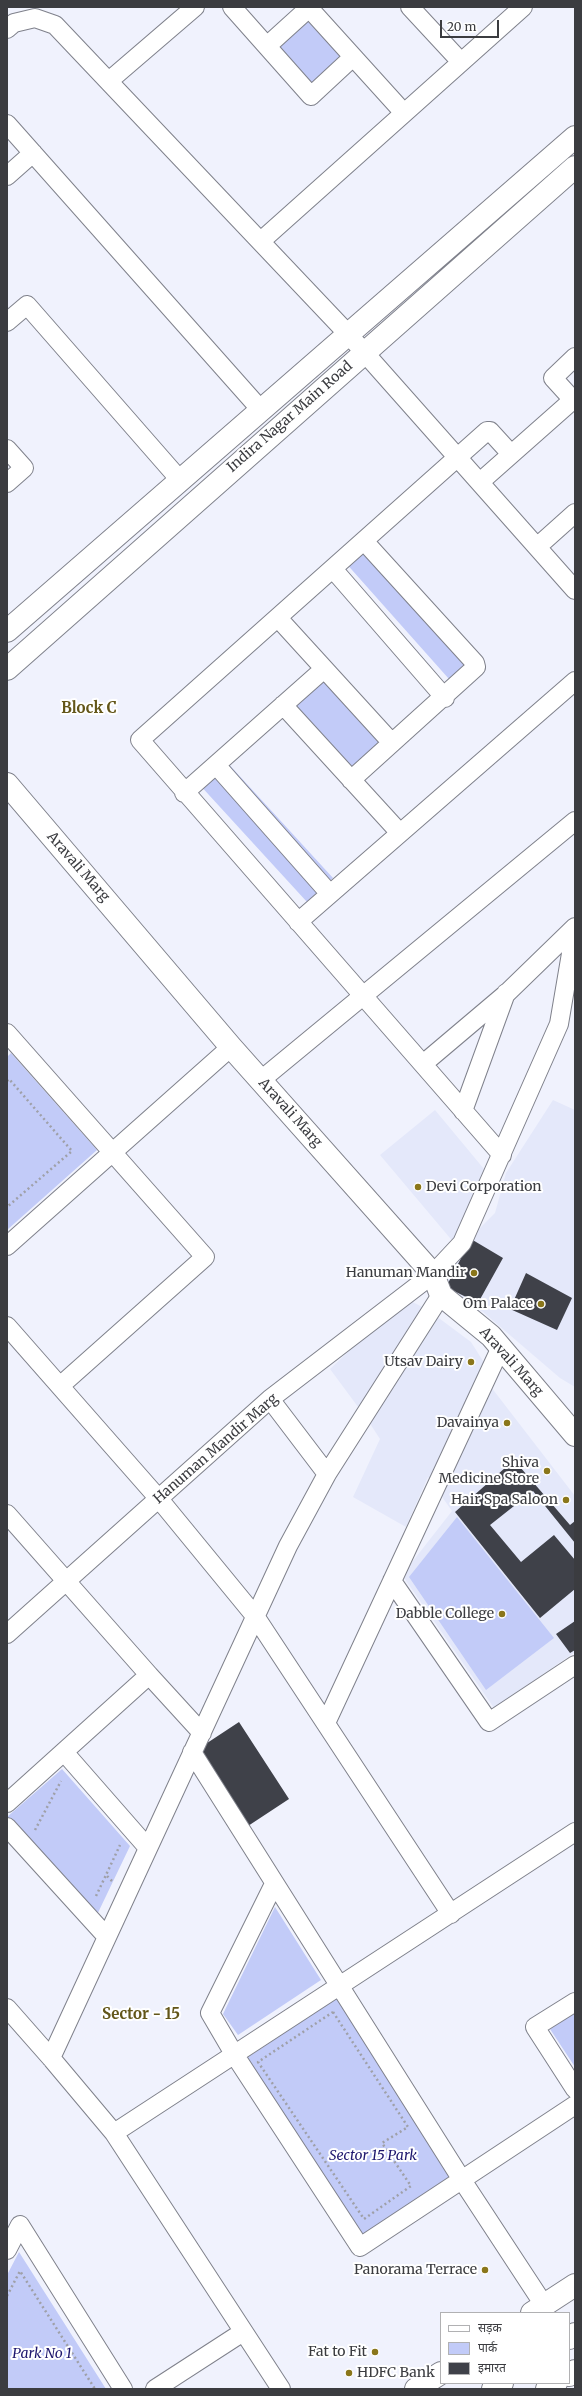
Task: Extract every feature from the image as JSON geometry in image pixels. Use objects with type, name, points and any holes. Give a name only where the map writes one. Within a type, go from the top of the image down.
[{"type":"main road","name":"Indira Nagar Main Road","points":[[7,631],[575,137]]},
{"type":"main road","name":"Indira Nagar Main Road","points":[[7,669],[575,167]]},
{"type":"main road","name":"Aravali Marg","points":[[7,784],[231,1047],[433,1274],[441,1295],[466,1314],[501,1347],[574,1434]]},
{"type":"main road","points":[[538,2309],[575,2285]]},
{"type":"main road","points":[[416,2389],[440,2374]]},
{"type":"street","points":[[110,80],[196,7]]},
{"type":"street","points":[[232,7],[311,96],[353,57]]},
{"type":"street","points":[[411,7],[461,62]]},
{"type":"street","points":[[261,241],[523,7]]},
{"type":"street","points":[[267,46],[309,8],[404,113]]},
{"type":"street","points":[[9,21],[35,18],[55,25],[110,80],[348,334],[575,590]]},
{"type":"street","points":[[7,124],[261,410]]},
{"type":"street","points":[[7,176],[33,154]]},
{"type":"street","points":[[7,322],[27,305],[180,480]]},
{"type":"street","points":[[480,482],[574,399],[553,378],[575,357]]},
{"type":"street","points":[[502,1155],[184,793],[140,740],[489,430],[511,454]]},
{"type":"street","points":[[7,448],[24,468],[7,483]]},
{"type":"street","points":[[537,547],[575,513]]},
{"type":"street","points":[[351,780],[445,698],[474,671],[476,667],[475,663],[364,541]]},
{"type":"street","points":[[333,569],[445,698]]},
{"type":"street","points":[[278,618],[392,743]]},
{"type":"street","points":[[184,793],[324,669]]},
{"type":"street","points":[[298,922],[575,681]]},
{"type":"street","points":[[283,705],[400,833]]},
{"type":"street","points":[[216,765],[330,894]]},
{"type":"street","points":[[261,1080],[575,821]]},
{"type":"street","points":[[423,1064],[507,993],[575,928]]},
{"type":"street","name":"Hanuman Mandir Marg","points":[[7,1634],[270,1399],[433,1274],[462,1243],[559,1024],[575,928]]},
{"type":"street","points":[[464,1111],[507,993]]},
{"type":"street","points":[[9,1040],[112,1152],[205,1257],[60,1386]]},
{"type":"street","points":[[7,1246],[231,1047]]},
{"type":"street","points":[[51,2058],[288,1546],[327,1474],[441,1295]]},
{"type":"street","points":[[7,1326],[159,1499],[256,1616],[451,1914]]},
{"type":"street","points":[[326,1723],[501,1347]]},
{"type":"street","points":[[270,1399],[327,1474]]},
{"type":"street","points":[[7,1514],[202,1733]]},
{"type":"street","points":[[392,1581],[489,1722],[575,1665]]},
{"type":"street","points":[[7,1803],[149,1675]]},
{"type":"street","points":[[64,1752],[148,1848]]},
{"type":"street","points":[[192,1752],[462,2180],[538,2309]]},
{"type":"street","points":[[7,1827],[107,1938]]},
{"type":"street","points":[[114,2133],[575,1832]]},
{"type":"street","points":[[274,1884],[210,2013],[234,2054],[360,2247],[575,2105]]},
{"type":"street","points":[[575,2002],[535,2027],[575,2089]]},
{"type":"street","points":[[7,2008],[114,2133],[281,2389]]},
{"type":"street","points":[[7,2250],[20,2225],[123,2389]]},
{"type":"street","points":[[155,2389],[243,2332]]},
{"type":"path","points":[[7,1081],[9,1079],[72,1151],[7,1207]]},
{"type":"path","points":[[33,1835],[63,1777],[68,1783]]},
{"type":"path","points":[[95,1899],[120,1845],[115,1839]]},
{"type":"path","points":[[106,1875],[127,1895]]},
{"type":"path","points":[[333,2012],[408,2127],[382,2144],[410,2186],[364,2220],[258,2062],[333,2012]]},
{"type":"path","points":[[7,2296],[20,2271],[95,2389]]},
{"type":"shaded area","points":[[553,1100],[575,1110],[575,1387],[560,1378],[483,1312],[450,1294],[440,1284],[468,1236],[475,1233],[495,1213],[506,1173]]},
{"type":"shaded area","points":[[435,1110],[489,1175],[455,1244],[380,1155]]},
{"type":"shaded area","points":[[405,1298],[428,1310],[471,1342],[483,1361],[491,1387],[575,1496],[575,1652],[494,1708],[402,1575],[452,1511],[428,1477],[406,1527],[353,1497],[380,1439],[330,1369]]},
{"type":"green space","points":[[305,18],[342,58],[308,89],[271,49]]},
{"type":"green space","points":[[371,537],[477,655],[449,679],[344,561]]},
{"type":"green space","points":[[326,670],[386,736],[349,769],[289,703]]},
{"type":"green space","points":[[224,759],[333,878],[307,902],[198,783]]},
{"type":"green space","points":[[11,1053],[97,1150],[7,1230],[7,1057]]},
{"type":"green space","points":[[457,1517],[554,1638],[486,1690],[409,1577]]},
{"type":"green space","points":[[62,1769],[130,1846],[95,1919],[7,1817]]},
{"type":"green space","points":[[275,1907],[321,1980],[238,2035],[223,2014]]},
{"type":"green space","name":"Sector 15 Park","points":[[337,1998],[452,2176],[361,2238],[245,2059]]},
{"type":"green space","points":[[575,2013],[575,2067],[550,2029]]},
{"type":"green space","name":"Park No 1","points":[[19,2252],[106,2389],[7,2389],[7,2275]]},
{"type":"building","name":"Hanuman Mandir","points":[[471,1239],[503,1258],[478,1303],[446,1287]]},
{"type":"building","name":"Om Palace","points":[[526,1273],[572,1298],[557,1330],[510,1309]]},
{"type":"building","points":[[514,1460],[570,1525],[575,1521],[575,1543],[533,1491],[490,1525],[521,1562],[554,1535],[575,1560],[575,1589],[540,1618],[455,1512]]},
{"type":"building","points":[[575,1621],[575,1650],[570,1653],[556,1634]]},
{"type":"building","points":[[239,1722],[289,1799],[248,1826],[198,1749]]},
{"type":"place","name":"Devi Corporation","points":[[418,1187]]},
{"type":"place","name":"Hanuman Mandir","points":[[474,1273]]},
{"type":"place","name":"Om Palace","points":[[541,1304]]},
{"type":"place","name":"Utsav Dairy","points":[[471,1362]]},
{"type":"place","name":"Davainya","points":[[507,1423]]},
{"type":"place","name":"Shiva Medicine Store","points":[[547,1471]]},
{"type":"place","name":"Hair Spa Saloon","points":[[566,1500]]},
{"type":"place","name":"Dabble College","points":[[502,1614]]},
{"type":"place","name":"Panorama Terrace","points":[[485,2270]]},
{"type":"place","name":"Fat to Fit","points":[[375,2352]]},
{"type":"place","name":"HDFC Bank","points":[[349,2373]]},
{"type":"district","name":"Block C","points":[[89,709]]},
{"type":"district","name":"Sector - 15","points":[[141,2015]]}]
